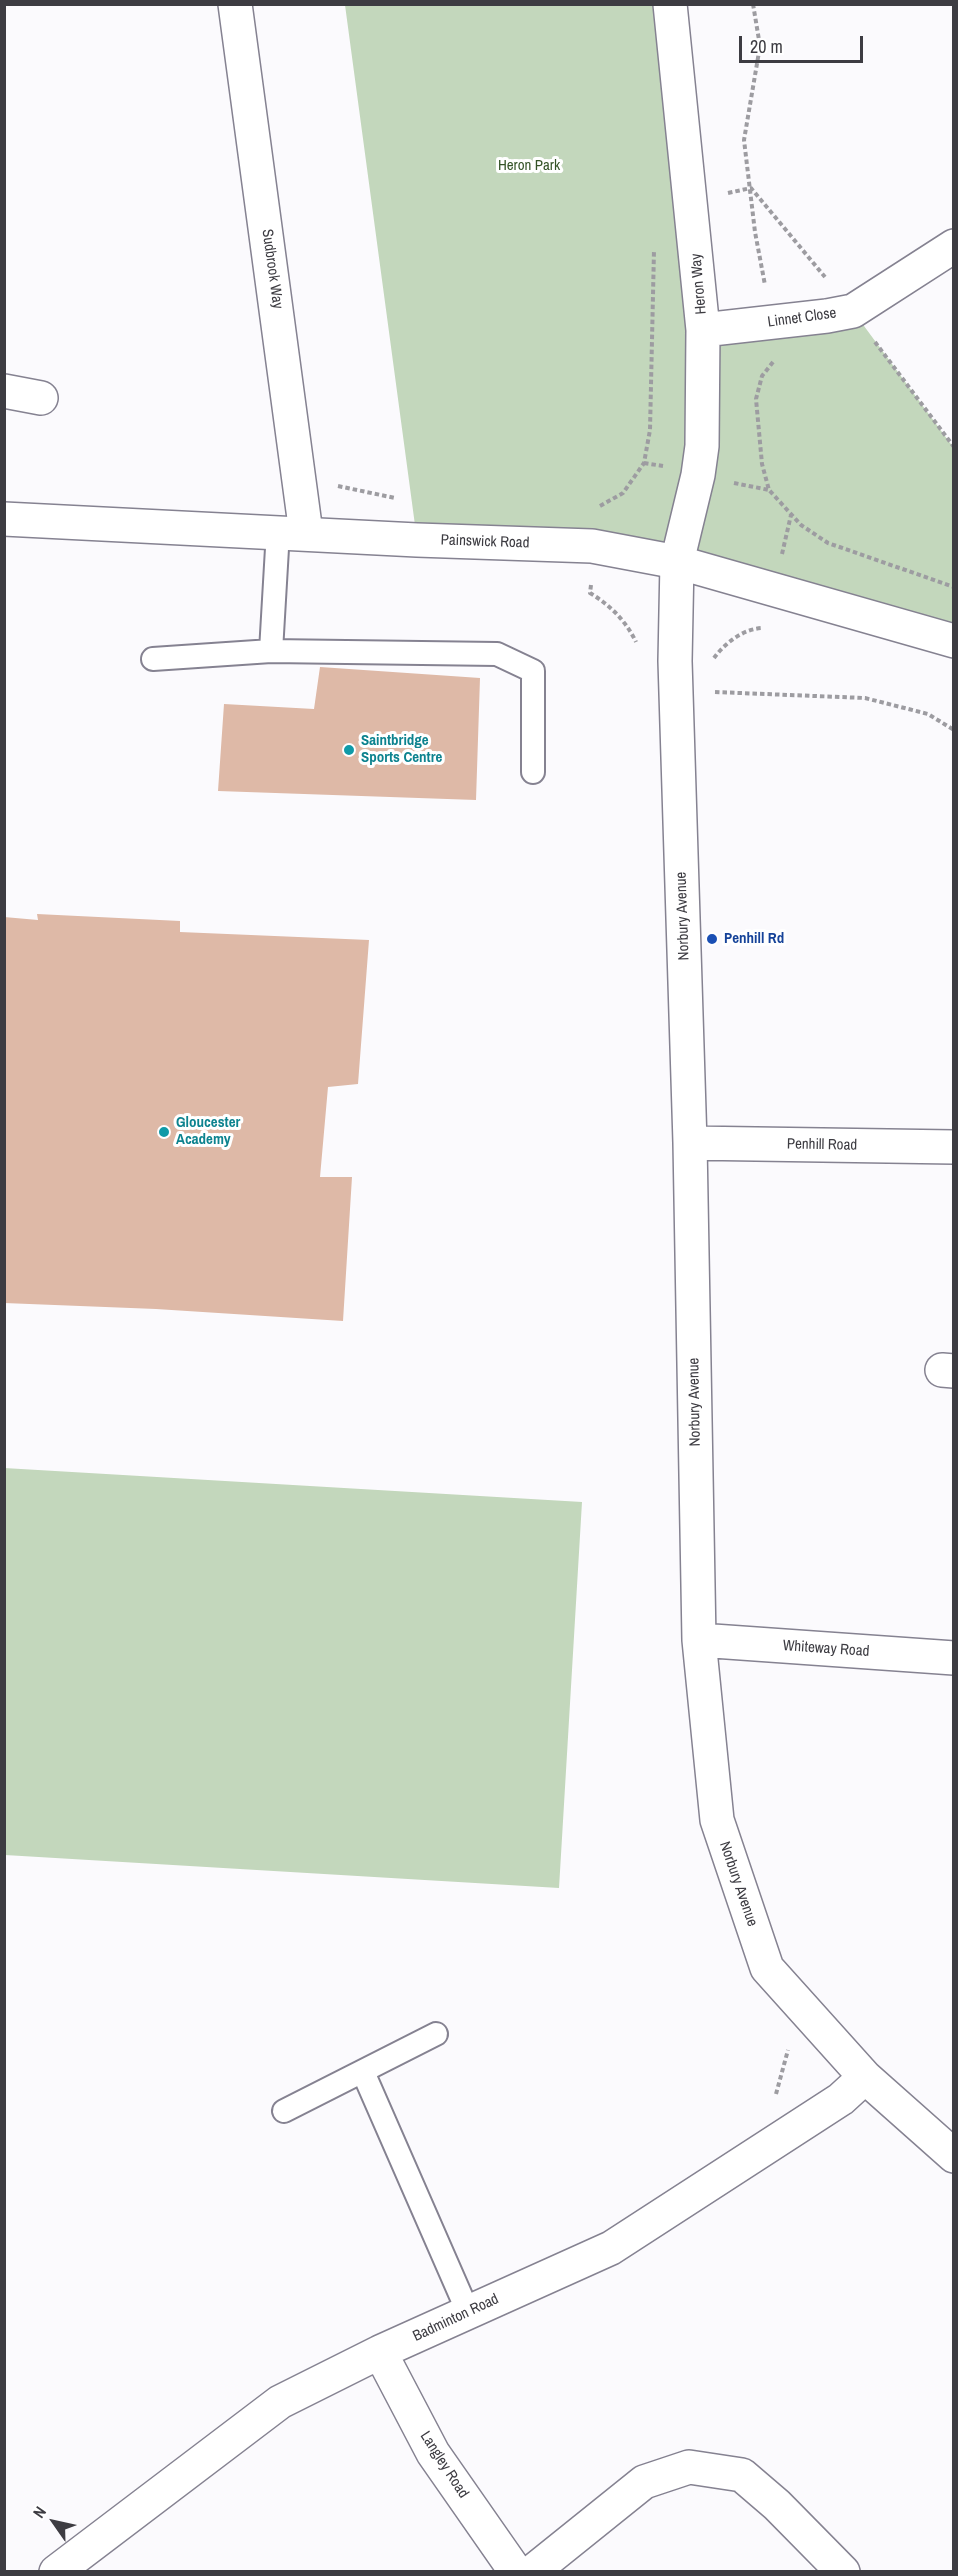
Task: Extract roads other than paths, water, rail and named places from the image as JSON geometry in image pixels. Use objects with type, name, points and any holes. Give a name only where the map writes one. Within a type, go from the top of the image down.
[{"type":"street","name":"Sudbrook Way","points":[[235,4],[302,485],[292,532]]},
{"type":"street","name":"Heron Way","points":[[670,4],[703,330],[702,446],[698,475],[677,562]]},
{"type":"street","name":"Linnet Close","points":[[703,330],[853,311],[954,246]]},
{"type":"street","points":[[4,391],[41,398]]},
{"type":"street","name":"Painswick Road","points":[[4,519],[417,540],[592,546],[677,562],[954,641]]},
{"type":"street","name":"Norbury Avenue","points":[[677,562],[675,662],[690,1143],[699,1640],[717,1820],[767,1968],[865,2077],[954,2156]]},
{"type":"street","name":"Penhill Road","points":[[690,1143],[954,1147]]},
{"type":"street","name":"Whiteway Road","points":[[699,1640],[954,1658]]},
{"type":"street","name":"Badminton Road","points":[[56,2571],[280,2402],[380,2352],[611,2248],[841,2099],[865,2077]]},
{"type":"street","name":"Langley Road","points":[[380,2352],[433,2453],[516,2571]]},
{"type":"street","points":[[532,2571],[644,2482],[689,2467],[742,2475],[777,2505],[843,2571]]},
{"type":"lane","points":[[271,651],[292,532]]},
{"type":"lane","points":[[153,659],[271,651],[496,654],[533,671],[533,772]]},
{"type":"lane","points":[[284,2111],[436,2034]]},
{"type":"lane","points":[[363,2072],[468,2312]]},
{"type":"place","name":"Saintbridge Sports Centre","points":[[349,750]]},
{"type":"place","name":"Penhill Rd","points":[[712,939]]},
{"type":"place","name":"Gloucester Academy","points":[[164,1132]]},
{"type":"park label","name":"Heron Park","points":[[529,166]]}]
